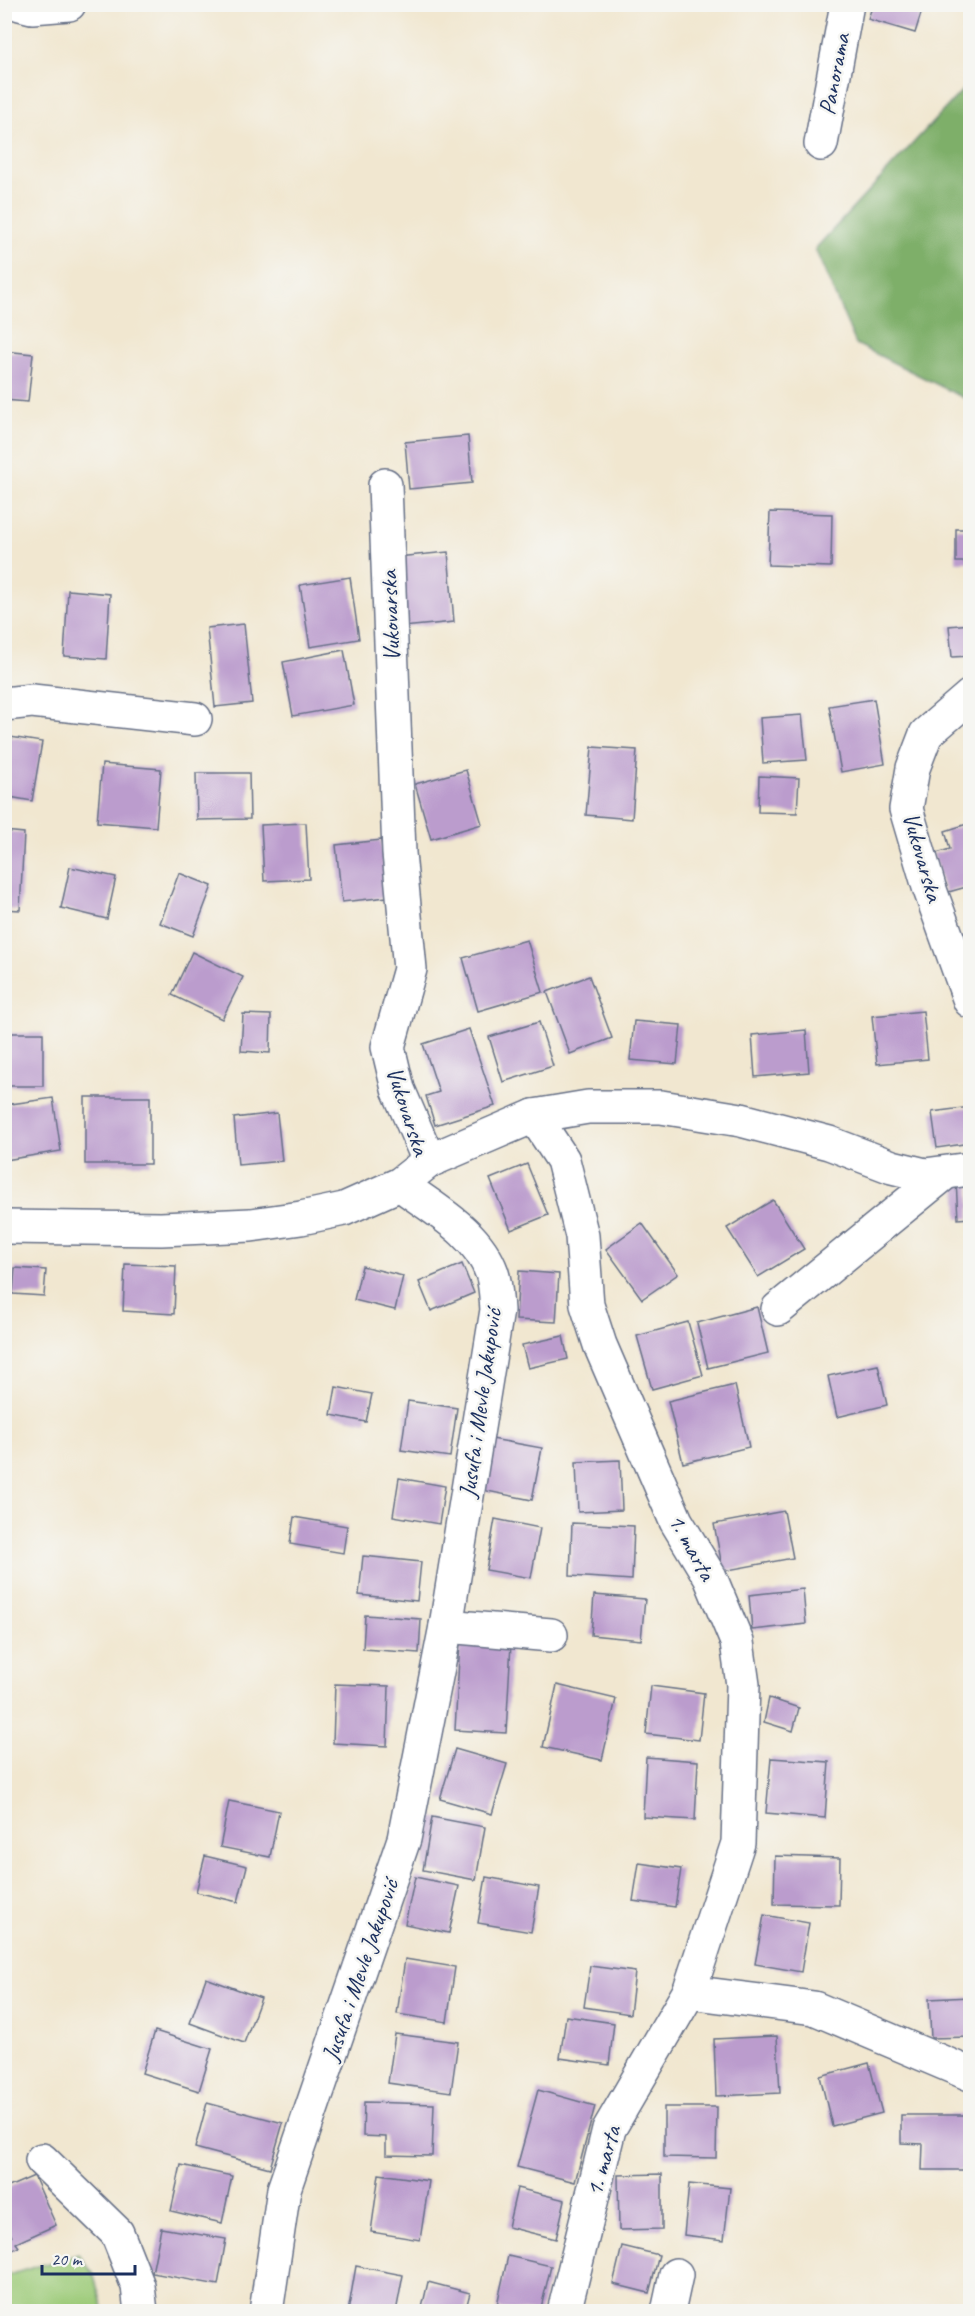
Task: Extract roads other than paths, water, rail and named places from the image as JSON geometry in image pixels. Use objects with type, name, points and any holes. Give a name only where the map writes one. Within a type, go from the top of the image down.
[{"type":"street","points":[[20,4],[32,7],[69,4]]},
{"type":"street","name":"Panorama","points":[[821,144],[847,4]]},
{"type":"street","name":"Vukovarska","points":[[4,1227],[161,1229],[251,1225],[344,1209],[400,1184],[429,1161],[398,1089],[388,1047],[410,969],[399,853],[385,485]]},
{"type":"street","name":"Vukovarska","points":[[970,696],[926,734],[913,768],[906,809],[929,887],[970,1001]]},
{"type":"street","points":[[4,704],[32,701],[195,719]]},
{"type":"street","points":[[429,1161],[534,1116],[588,1107],[661,1107],[752,1123],[829,1143],[892,1167],[925,1175],[958,1171]]},
{"type":"street","name":"1. marta","points":[[534,1116],[563,1160],[582,1236],[586,1305],[600,1345],[676,1521],[710,1577],[737,1642],[743,1685],[738,1843],[689,1992],[609,2129],[564,2312]]},
{"type":"street","points":[[778,1309],[958,1171]]},
{"type":"street","name":"Jusufa i Mevle Jakupović","points":[[266,2312],[285,2189],[404,1839],[446,1626],[497,1310],[493,1276],[483,1253],[470,1236],[400,1184]]},
{"type":"street","points":[[446,1626],[551,1635]]},
{"type":"street","points":[[689,1992],[814,2008],[970,2074]]},
{"type":"street","points":[[42,2160],[117,2234],[138,2286],[141,2312]]},
{"type":"street","points":[[668,2312],[675,2275]]}]
